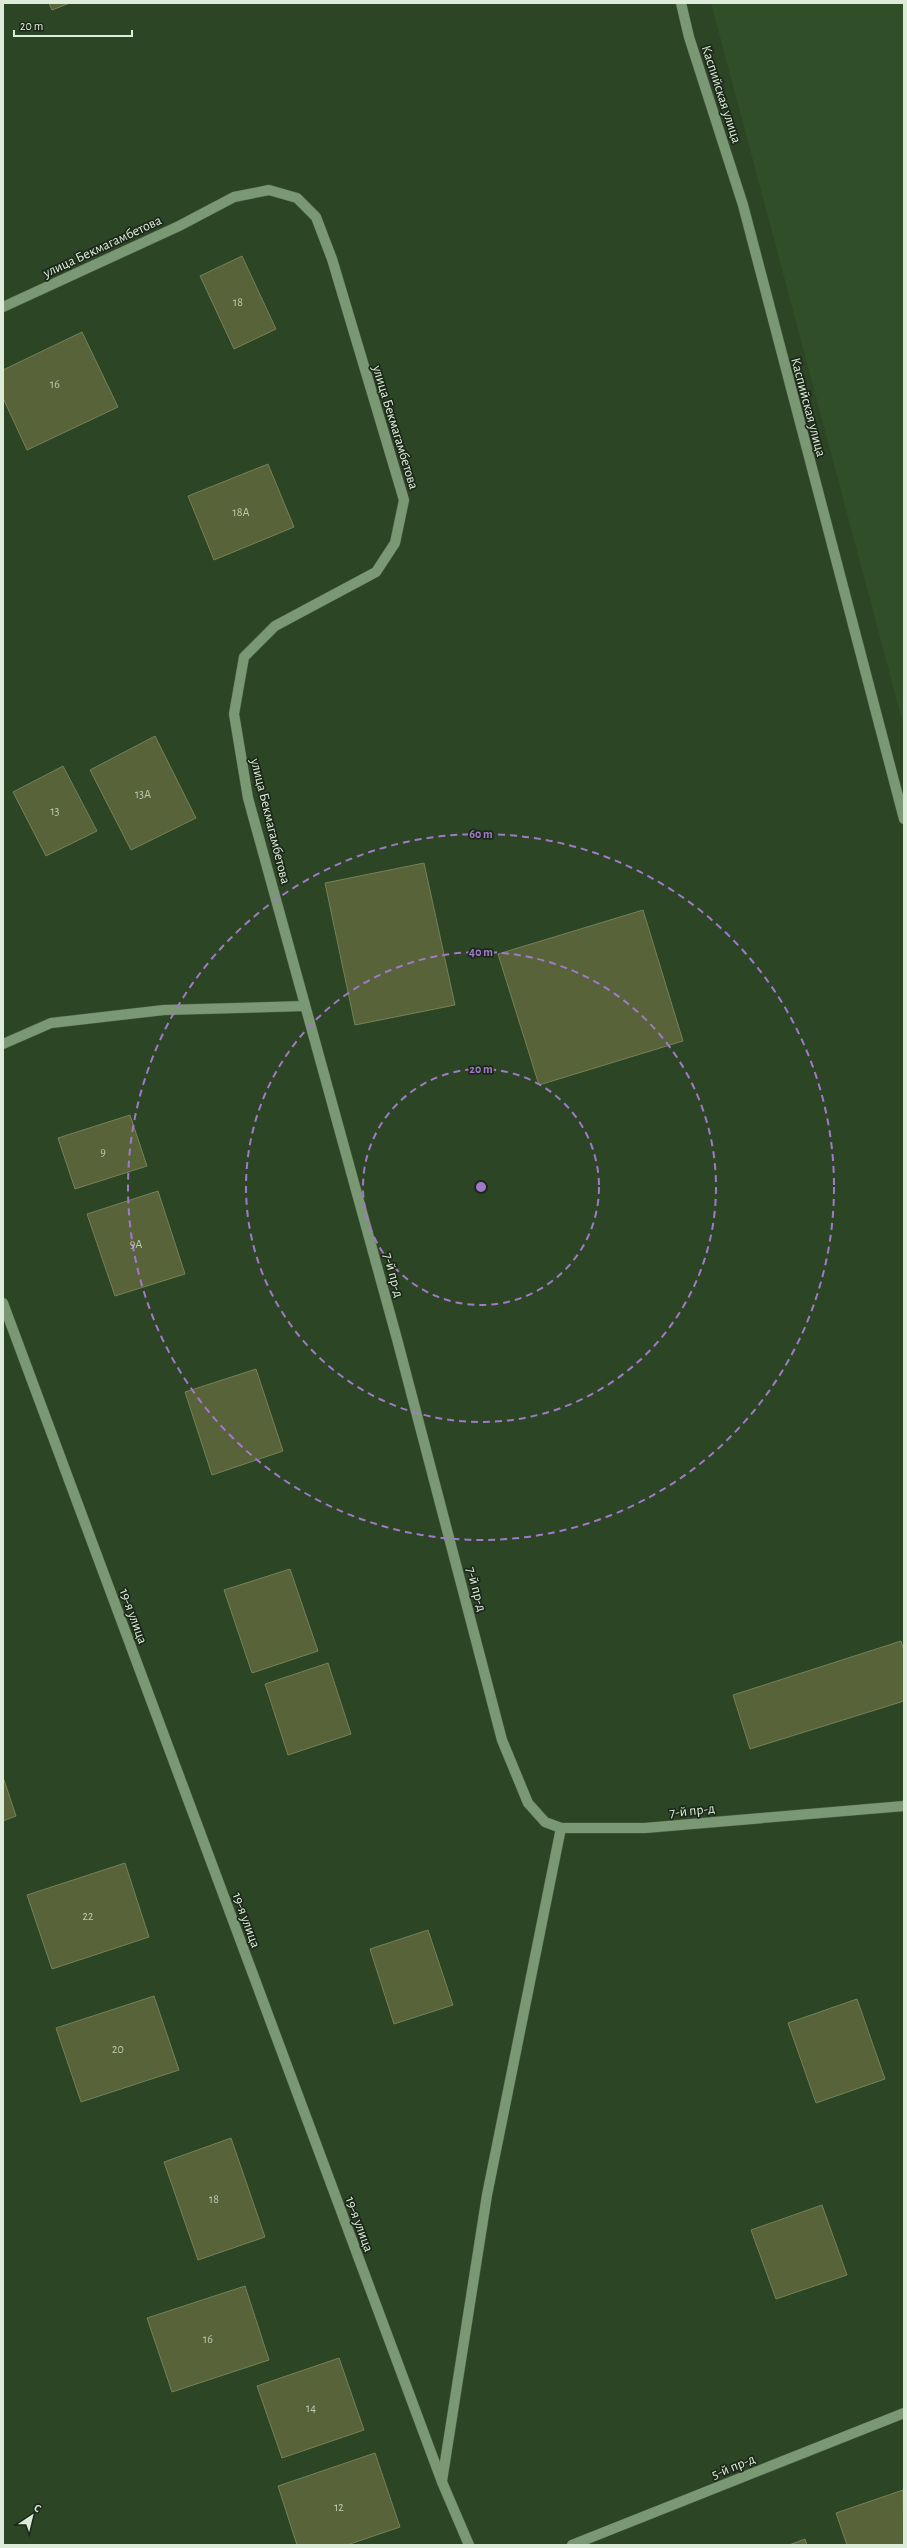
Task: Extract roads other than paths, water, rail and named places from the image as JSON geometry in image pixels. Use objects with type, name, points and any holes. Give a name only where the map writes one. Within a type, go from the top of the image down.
[{"type":"street","name":"Каспийская улица","points":[[681,3],[689,37],[743,205],[904,819]]},
{"type":"street","name":"улица Бекмагамбетова","points":[[3,307],[179,226],[234,197],[269,190],[297,198],[316,217],[332,259],[404,500],[395,543],[376,572],[275,626],[244,657],[234,714],[246,783],[306,1006]]},
{"type":"street","points":[[3,1044],[51,1023],[164,1010],[306,1006]]},
{"type":"street","name":"7-й пр-д","points":[[306,1006],[502,1740],[528,1803],[545,1822],[560,1828],[645,1828],[904,1806]]},
{"type":"street","name":"19-я улица","points":[[3,1303],[442,2482],[469,2545]]},
{"type":"street","points":[[442,2482],[486,2195],[560,1828]]},
{"type":"street","name":"5-й пр-д","points":[[572,2545],[904,2413]]}]
